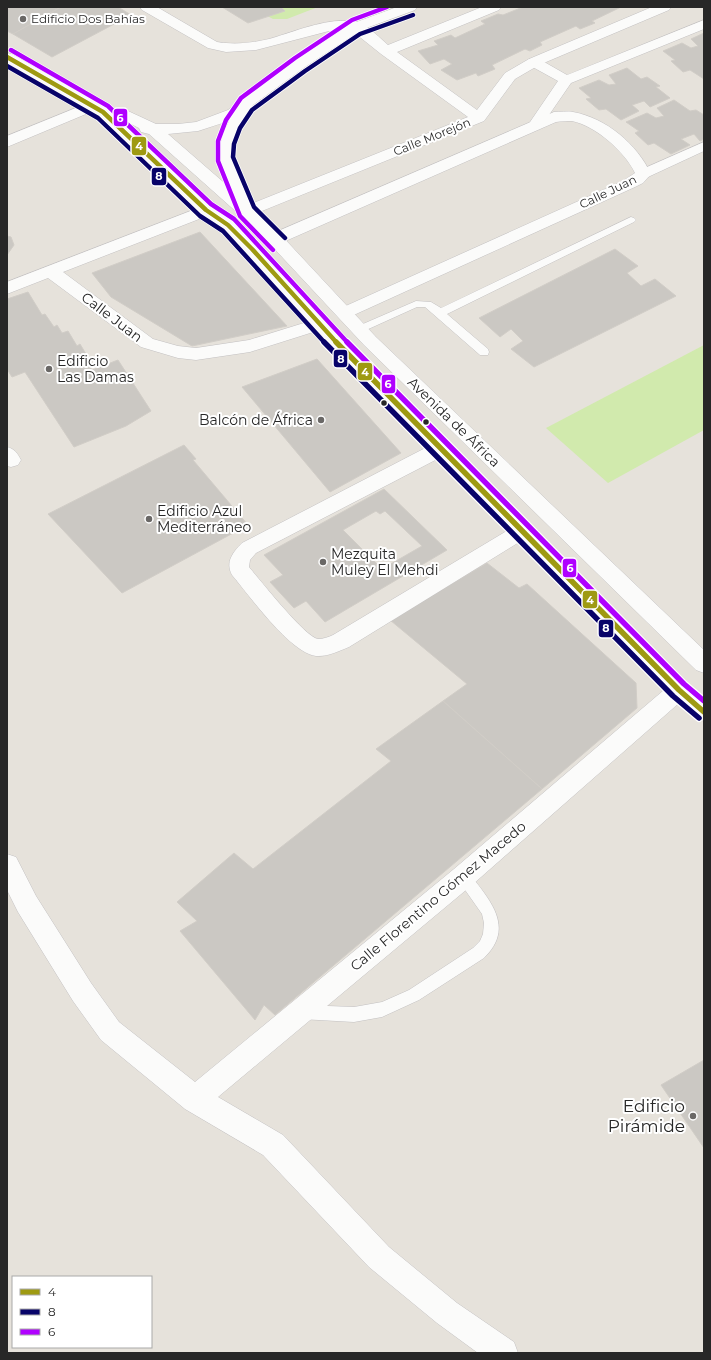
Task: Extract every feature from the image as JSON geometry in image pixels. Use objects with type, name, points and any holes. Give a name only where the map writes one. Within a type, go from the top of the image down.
[{"type":"street","points":[[147,7],[213,45],[223,48],[240,48],[339,26],[356,27],[386,51],[479,118]]},
{"type":"street","points":[[153,129],[178,129],[198,126],[233,113],[300,64],[356,27],[410,7]]},
{"type":"street","points":[[386,51],[494,7]]},
{"type":"street","name":"Calle Morejón","points":[[248,212],[479,118],[510,76],[534,62],[664,7]]},
{"type":"street","points":[[535,126],[566,80],[704,24]]},
{"type":"street","name":"Avenida de África","points":[[7,57],[128,126],[153,129],[248,212],[360,329],[704,664]]},
{"type":"street","points":[[534,62],[566,80]]},
{"type":"street","points":[[246,104],[233,124],[226,142],[225,158],[248,212]]},
{"type":"street","points":[[7,142],[69,117],[98,109]]},
{"type":"street","name":"Avenida de África","points":[[98,109],[206,210],[228,225],[252,249],[320,324],[440,449],[679,690],[704,712]]},
{"type":"street","name":"Calle Juan","points":[[275,239],[554,117],[572,117],[599,127],[608,133],[634,158],[640,166],[642,174],[637,180],[629,184],[345,312]]},
{"type":"street","points":[[642,174],[704,146]]},
{"type":"street","points":[[7,288],[206,210]]},
{"type":"street","name":"Calle Juan","points":[[50,271],[147,343],[178,352],[196,354],[250,346],[320,324]]},
{"type":"street","points":[[440,449],[249,548],[240,558],[239,569],[298,637],[313,647],[324,647],[341,641],[522,531]]},
{"type":"street","name":"Calle Florentino Gómez Macedo","points":[[195,1099],[463,877],[679,690]]},
{"type":"street","points":[[7,866],[27,904],[82,992],[110,1031],[195,1099],[273,1145],[379,1258],[447,1314],[503,1353]]},
{"type":"lane","points":[[440,313],[631,220]]},
{"type":"lane","points":[[360,329],[416,304],[427,304],[440,313],[484,352]]},
{"type":"lane","points":[[300,1012],[349,1014],[370,1013],[388,1008],[405,1001],[478,954],[489,939],[491,920],[487,909],[463,877]]},
{"type":"green space","points":[[251,7],[318,7],[287,19],[273,19]]},
{"type":"green space","points":[[704,345],[704,430],[608,483],[546,428]]},
{"type":"building","name":"Edificio Dos Bahías","points":[[7,7],[61,7],[13,34],[7,31]]},
{"type":"building","points":[[61,7],[118,7],[131,15],[52,57],[13,34]]},
{"type":"building","points":[[222,7],[281,7],[285,11],[248,23]]},
{"type":"building","points":[[523,7],[621,7],[592,21],[595,23],[580,29],[576,26],[540,42],[542,45],[530,51],[525,49],[492,65],[495,69],[478,76],[476,73],[457,80],[441,70],[452,64],[444,59],[430,64],[418,51],[438,45],[434,41],[451,35],[455,38],[485,24],[481,21],[498,14],[503,15]]},
{"type":"building","points":[[704,33],[704,79],[690,70],[683,72],[671,61],[675,60],[663,51],[682,43],[691,48],[698,46],[691,39]]},
{"type":"building","points":[[627,68],[641,79],[647,77],[660,86],[656,87],[670,98],[650,107],[644,101],[632,105],[639,111],[621,120],[606,109],[599,110],[586,99],[591,98],[579,88],[599,80],[609,85],[616,84],[609,75]]},
{"type":"building","points":[[674,100],[690,111],[696,110],[704,115],[704,139],[700,141],[694,134],[681,139],[690,145],[671,154],[654,143],[648,145],[635,133],[639,131],[626,122],[647,113],[656,118],[664,116],[657,108]]},
{"type":"building","points":[[200,232],[287,326],[192,346],[111,297],[92,273]]},
{"type":"building","points":[[7,236],[11,237],[14,245],[7,255]]},
{"type":"building","points":[[615,249],[638,266],[627,273],[641,286],[655,279],[676,296],[534,367],[511,349],[523,341],[511,329],[500,337],[479,318]]},
{"type":"building","name":"Edificio Las Damas","points":[[28,292],[42,315],[45,314],[54,327],[57,325],[62,333],[68,331],[77,346],[80,344],[86,354],[82,355],[92,370],[118,360],[151,411],[126,426],[74,447],[25,372],[12,377],[7,369],[7,299]]},
{"type":"building","name":"Balcón de África","points":[[317,359],[401,453],[330,492],[242,387]]},
{"type":"building","name":"Edificio Azul Mediterráneo","points":[[184,445],[196,459],[193,460],[248,525],[122,593],[48,514]]},
{"type":"building","name":"Mezquita Muley El Mehdi","points":[[384,489],[447,550],[325,622],[306,601],[294,608],[270,582],[283,575],[264,555]],"holes":[[[376,511],[380,514],[385,511],[422,546],[382,569],[343,530]]]},
{"type":"building","points":[[487,563],[519,588],[527,584],[636,683],[637,708],[542,789],[443,701],[467,684],[390,620]]},
{"type":"building","points":[[443,701],[542,789],[275,1015],[264,1005],[255,1020],[180,931],[197,921],[177,902],[234,853],[253,869],[391,761],[376,749]]},
{"type":"building","name":"Edificio Pirámide","points":[[704,1060],[704,1148],[661,1085]]},
{"type":"transit line","name":"6","points":[[273,250],[240,216],[218,161],[218,141],[226,120],[241,98],[295,58],[352,20],[387,7]]},
{"type":"transit line","name":"8","points":[[285,238],[254,207],[233,157],[234,144],[240,128],[252,110],[305,71],[360,34],[413,15]]},
{"type":"transit line","name":"6","points":[[11,50],[108,106],[211,204],[234,219],[338,333],[684,684],[704,701]]},
{"type":"transit line","name":"4","points":[[7,57],[103,112],[206,210],[228,225],[252,249],[332,338],[679,690],[704,712]]},
{"type":"transit line","name":"8","points":[[7,66],[98,118],[200,216],[223,231],[326,344],[673,696],[699,718]]},
{"type":"place","name":"Edificio Dos Bahías","points":[[23,19]]},
{"type":"place","name":"Edificio Las Damas","points":[[49,369]]},
{"type":"place","name":"Balcón de África","points":[[321,420]]},
{"type":"place","name":"Edificio Azul Mediterráneo","points":[[149,519]]},
{"type":"place","name":"Mezquita Muley El Mehdi","points":[[323,562]]},
{"type":"place","name":"Edificio Pirámide","points":[[693,1116]]}]
